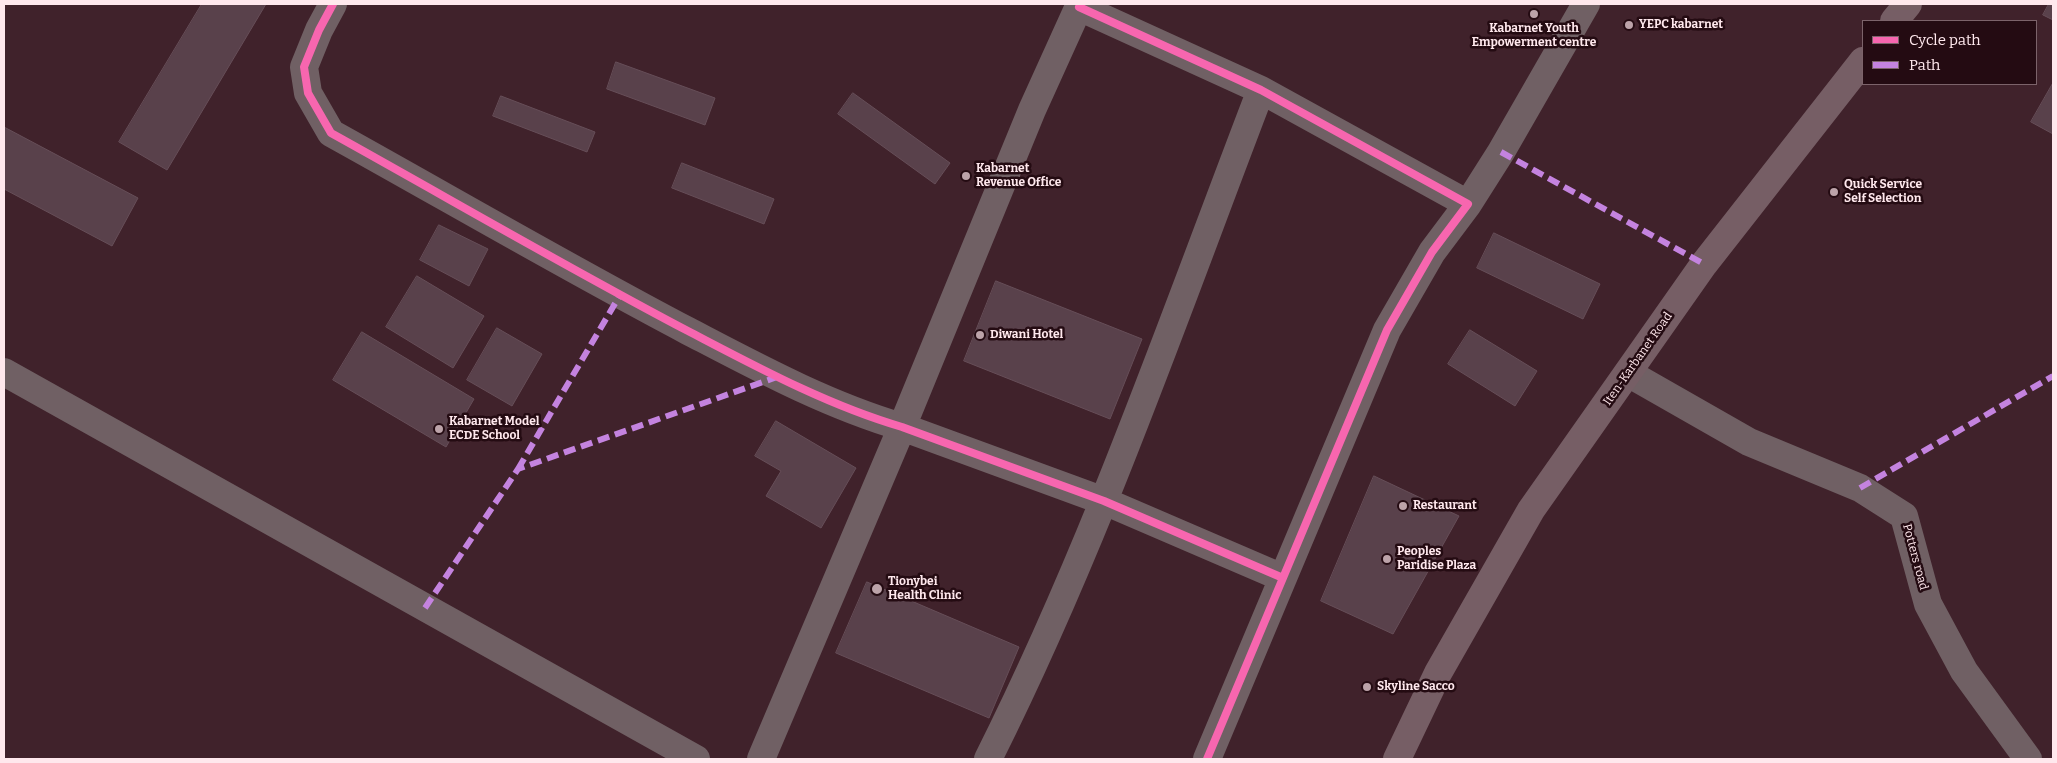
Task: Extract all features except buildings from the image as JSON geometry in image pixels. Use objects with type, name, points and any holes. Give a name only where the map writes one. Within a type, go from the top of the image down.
[{"type":"main road","points":[[1895,20],[1908,4]]},
{"type":"main road","name":"Iten-Karbanet Road","points":[[1397,759],[1438,673],[1531,510],[1704,264],[1862,62]]},
{"type":"street","points":[[333,4],[319,30],[304,67],[308,93],[331,132],[620,295],[760,368],[876,419],[1104,501],[1283,578]]},
{"type":"street","points":[[1207,759],[1387,330],[1432,252],[1468,204],[1501,152],[1586,4]]},
{"type":"street","points":[[762,759],[902,427],[1032,110],[1080,5],[1261,90],[1468,204]]},
{"type":"street","points":[[988,759],[1015,705],[1104,501],[1261,90]]},
{"type":"street","points":[[4,372],[696,759]]},
{"type":"street","name":"Potters road","points":[[1628,373],[1749,442],[1860,488],[1904,516],[1928,604],[1964,671],[2028,759]]},
{"type":"marked path","points":[[1501,152],[1704,264]]},
{"type":"marked path","points":[[518,469],[620,295]]},
{"type":"marked path","points":[[1860,488],[2053,376]]},
{"type":"marked path","points":[[425,608],[518,469],[777,377]]},
{"type":"cycle path","points":[[333,4],[319,30],[304,67],[308,93],[331,133],[598,283],[714,345],[793,384],[847,408],[1104,501],[1283,578]]},
{"type":"cycle path","points":[[1079,7],[1261,90],[1468,204],[1432,252],[1387,330],[1207,759]]},
{"type":"place","name":"Kabarnet Youth Empowerment centre","points":[[1534,14]]},
{"type":"place","name":"YEPC kabarnet","points":[[1629,25]]},
{"type":"place","name":"Kabarnet Revenue Office","points":[[966,176]]},
{"type":"place","name":"Quick Service Self Selection","points":[[1834,192]]},
{"type":"place","name":"Diwani Hotel","points":[[980,335]]},
{"type":"place","name":"Kabarnet Model ECDE School","points":[[439,429]]},
{"type":"place","name":"Restaurant","points":[[1403,506]]},
{"type":"place","name":"Peoples Paridise Plaza","points":[[1387,559]]},
{"type":"place","name":"Tionybei Health Clinic","points":[[877,589]]},
{"type":"place","name":"Skyline Sacco","points":[[1367,687]]}]
